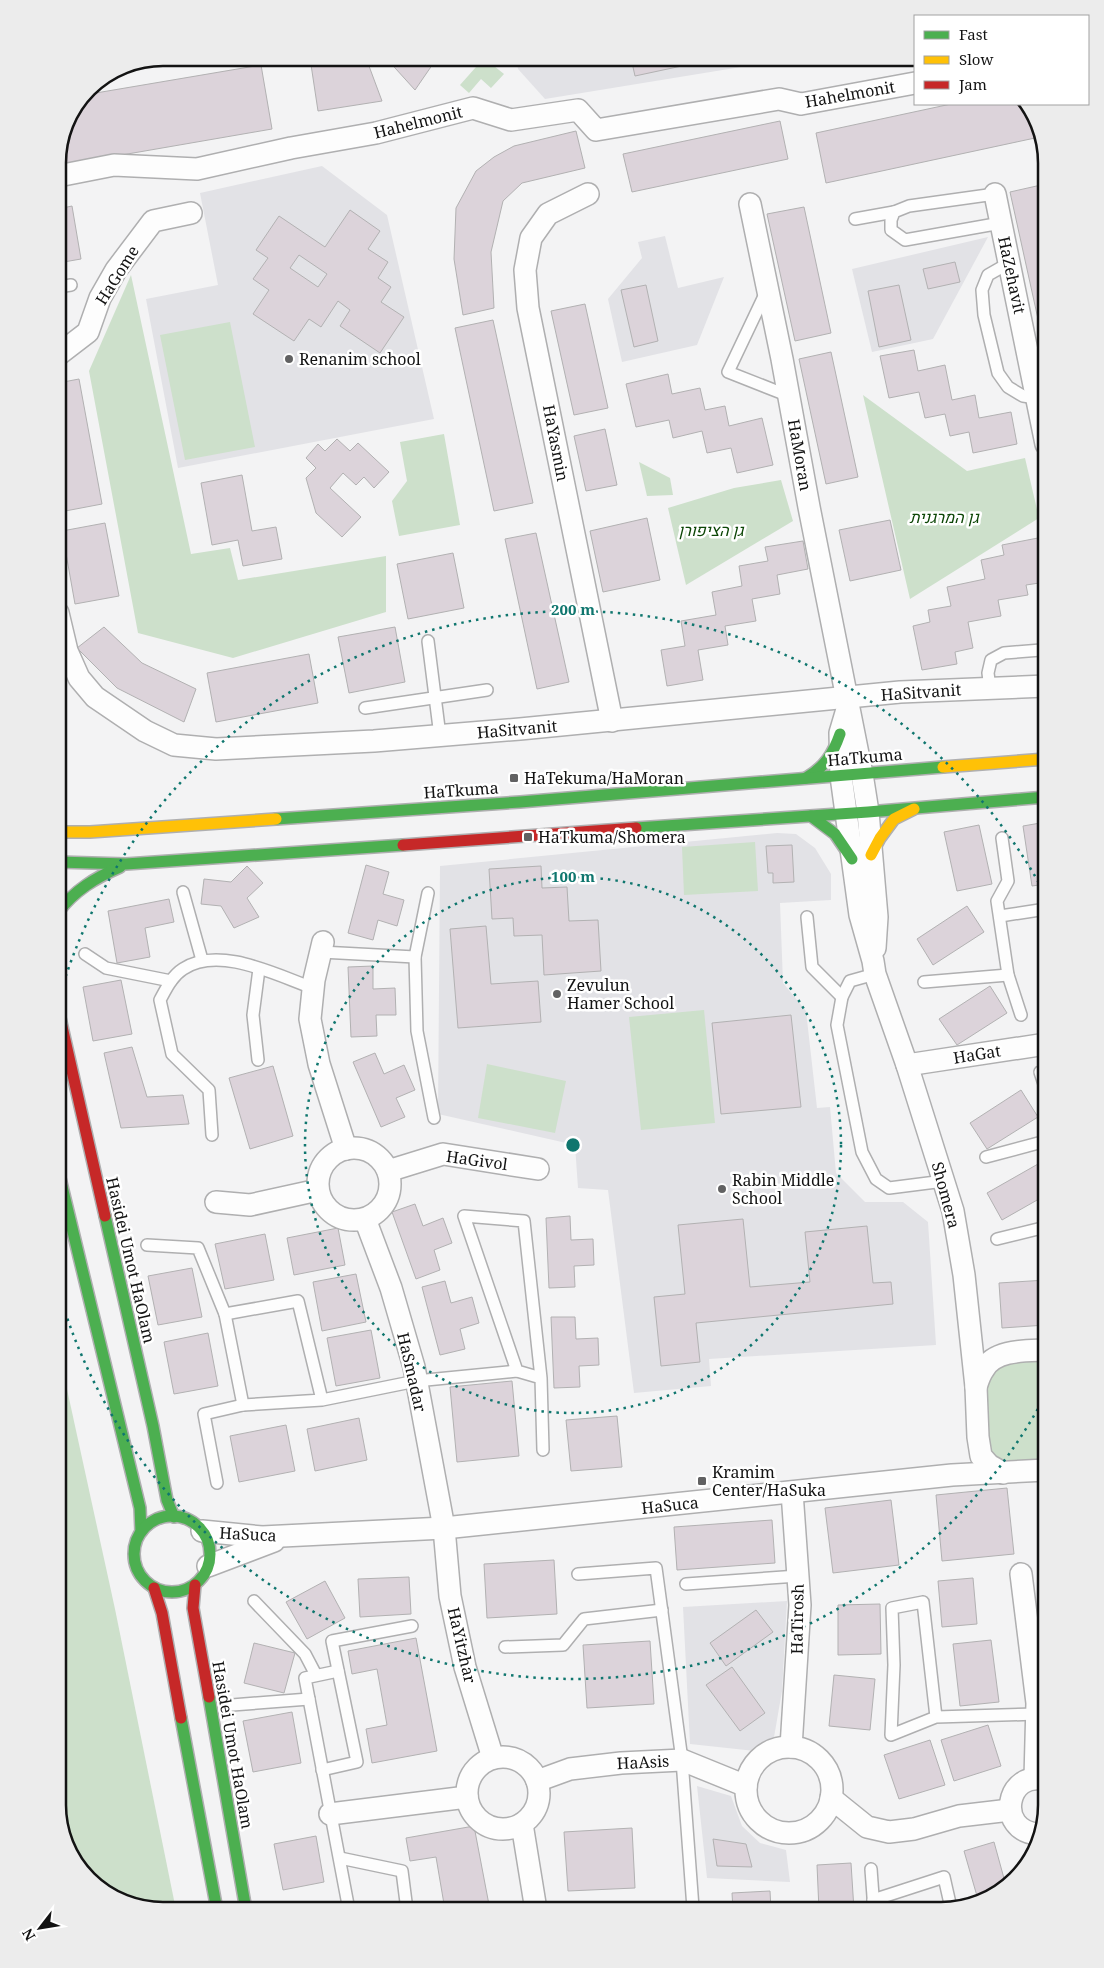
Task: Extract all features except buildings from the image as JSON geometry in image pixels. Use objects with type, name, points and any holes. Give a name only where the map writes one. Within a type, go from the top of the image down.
[{"type":"street","name":"Hahelmonit","points":[[66,174],[114,165],[197,169],[291,148],[376,132],[473,108],[511,120],[578,110],[596,130],[779,99],[801,104],[914,83]]},
{"type":"street","name":"HaYasmin","points":[[588,194],[548,214],[531,238],[525,270],[528,308],[612,721]]},
{"type":"street","name":"HaZehavit","points":[[995,194],[1038,403]]},
{"type":"street","name":"HaMoran","points":[[750,204],[862,774]]},
{"type":"street","name":"HaGome","points":[[66,344],[88,332],[100,298],[116,270],[153,222],[191,214]]},
{"type":"street","name":"HaSitvanit","points":[[66,647],[79,678],[95,697],[145,731],[174,746],[216,749],[440,736],[847,702],[900,692],[1038,686]]},
{"type":"street","name":"HaMoran","points":[[841,776],[840,734],[847,702]]},
{"type":"street","points":[[806,778],[822,769],[834,752],[840,734]]},
{"type":"street","name":"HaTkuma","points":[[66,832],[90,832],[520,802],[1038,760]]},
{"type":"street","name":"Shomera","points":[[862,774],[868,812],[861,857],[860,915],[874,967],[953,1211],[964,1275],[970,1329],[976,1387],[978,1437],[982,1456],[989,1465],[1003,1472]]},
{"type":"street","name":"Shomera","points":[[841,776],[845,814],[861,857]]},
{"type":"street","points":[[66,862],[126,864],[845,814],[1038,798]]},
{"type":"street","points":[[811,816],[830,829],[861,857],[880,838],[894,819],[915,808]]},
{"type":"street","points":[[74,821],[90,832]]},
{"type":"street","points":[[66,900],[89,880],[126,864]]},
{"type":"street","points":[[322,947],[313,988],[310,1019],[319,1064],[346,1148]]},
{"type":"street","name":"Hasidei Umot HaOlam","points":[[66,1045],[153,1426],[167,1500],[174,1517]]},
{"type":"street","name":"HaGat","points":[[907,1065],[1038,1045]]},
{"type":"street","points":[[346,1148],[366,1150],[376,1154],[388,1171],[391,1183],[389,1195],[384,1206],[376,1214],[365,1220],[352,1221],[340,1218],[330,1212],[322,1202],[318,1190],[319,1174],[323,1165],[329,1158],[346,1148]]},
{"type":"street","name":"HaGivol","points":[[388,1171],[444,1154],[538,1169]]},
{"type":"street","points":[[216,1202],[250,1205],[318,1190]]},
{"type":"street","points":[[66,1203],[140,1508],[141,1532]]},
{"type":"street","name":"HaSmadar","points":[[365,1220],[391,1288],[414,1367],[444,1528]]},
{"type":"street","points":[[970,1329],[981,1342],[993,1348],[1015,1352]]},
{"type":"street","points":[[976,1387],[984,1367],[995,1358],[1015,1352],[1038,1351]]},
{"type":"street","name":"Shomera","points":[[952,1476],[970,1461],[978,1437]]},
{"type":"street","name":"HaSuca","points":[[202,1531],[262,1537],[444,1528],[952,1476],[1038,1470]]},
{"type":"street","name":"HaTirosh","points":[[791,1747],[800,1605],[792,1492]]},
{"type":"street","points":[[195,1585],[184,1591],[174,1593],[154,1588],[146,1582],[139,1573],[135,1563],[134,1552],[141,1532],[148,1524],[158,1519],[181,1517],[192,1522],[202,1531],[208,1541],[210,1554],[208,1566]]},
{"type":"street","name":"HaYitzhar","points":[[444,1528],[450,1596],[465,1667],[493,1758]]},
{"type":"street","name":"HaSuca","points":[[208,1566],[260,1545],[293,1536]]},
{"type":"street","name":"Hasidei Umot HaOlam","points":[[208,1566],[203,1577],[195,1585],[192,1608],[245,1902]]},
{"type":"street","points":[[1021,1574],[1037,1703],[1038,1730]]},
{"type":"street","points":[[154,1588],[162,1614],[216,1902]]},
{"type":"street","points":[[791,1747],[805,1750],[818,1758],[827,1770],[831,1784],[831,1798],[826,1812],[817,1823],[804,1830],[790,1833],[776,1831],[763,1824],[753,1814],[747,1800],[746,1786],[749,1773],[761,1758],[778,1748],[791,1747]]},
{"type":"street","points":[[504,1757],[524,1764],[532,1771],[537,1781],[539,1800],[530,1818],[511,1829],[499,1829],[488,1826],[474,1814],[467,1797],[468,1787],[476,1769],[493,1758],[504,1757]]},
{"type":"street","name":"HaAsis","points":[[537,1781],[570,1769],[621,1762],[682,1760],[746,1786]]},
{"type":"street","points":[[1034,1833],[1026,1832],[1018,1827],[1010,1810],[1012,1795],[1016,1789],[1028,1780],[1038,1779]]},
{"type":"street","points":[[330,1814],[467,1797]]},
{"type":"street","points":[[831,1798],[867,1827],[889,1832],[914,1829],[959,1816],[1010,1810]]},
{"type":"street","points":[[522,1824],[535,1902]]},
{"type":"lane","points":[[855,219],[894,212],[909,206],[995,194]]},
{"type":"lane","points":[[894,212],[891,220],[891,230],[904,240],[1001,223]]},
{"type":"lane","points":[[1010,263],[988,275],[982,290],[984,315],[998,373],[1008,386],[1023,396],[1037,398]]},
{"type":"lane","points":[[66,286],[71,285]]},
{"type":"lane","points":[[767,289],[728,372],[789,396]]},
{"type":"lane","points":[[428,641],[440,736]]},
{"type":"lane","points":[[990,688],[988,673],[991,660],[1004,653],[1038,650]]},
{"type":"lane","points":[[365,708],[487,690]]},
{"type":"lane","points":[[1002,838],[1008,881],[997,901],[1008,975],[1021,1015]]},
{"type":"lane","points":[[183,892],[202,960]]},
{"type":"lane","points":[[428,893],[415,957],[417,1031],[434,1118]]},
{"type":"lane","points":[[1000,916],[1038,910]]},
{"type":"lane","points":[[807,917],[812,967],[842,997]]},
{"type":"lane","points":[[322,947],[415,957]]},
{"type":"lane","points":[[86,954],[106,968],[171,981]]},
{"type":"lane","points":[[212,1134],[209,1090],[172,1054],[160,1000],[171,981],[182,969],[202,960],[225,960],[259,969],[313,988]]},
{"type":"lane","points":[[874,967],[850,981],[842,997],[837,1025],[862,1152],[876,1179],[889,1188],[944,1181]]},
{"type":"lane","points":[[258,1060],[253,1016],[259,969]]},
{"type":"lane","points":[[924,982],[1008,975]]},
{"type":"lane","points":[[986,1158],[1038,1143]]},
{"type":"lane","points":[[517,1371],[464,1216],[524,1220],[541,1378],[543,1450]]},
{"type":"lane","points":[[997,1239],[1038,1229]]},
{"type":"lane","points":[[147,1244],[198,1248],[224,1314],[243,1405]]},
{"type":"lane","points":[[224,1314],[298,1301],[322,1400]]},
{"type":"lane","points":[[218,1483],[204,1414],[243,1405],[322,1400],[416,1381],[517,1371],[541,1378]]},
{"type":"lane","points":[[578,1574],[656,1568],[682,1760],[692,1902]]},
{"type":"lane","points":[[686,1584],[798,1576]]},
{"type":"lane","points":[[254,1601],[305,1654],[316,1675]]},
{"type":"lane","points":[[936,1717],[923,1602],[892,1608],[894,1666],[891,1735],[936,1717],[1037,1714]]},
{"type":"lane","points":[[505,1647],[563,1645],[584,1618],[662,1610]]},
{"type":"lane","points":[[322,1770],[357,1762],[332,1641],[412,1626]]},
{"type":"lane","points":[[338,1671],[305,1678],[348,1902]]},
{"type":"lane","points":[[232,1705],[309,1699]]},
{"type":"lane","points":[[340,1858],[402,1871],[406,1902]]},
{"type":"lane","points":[[871,1869],[874,1902]]},
{"type":"lane","points":[[882,1902],[944,1877],[949,1901]]},
{"type":"shaded area","points":[[517,66],[747,66],[545,99],[518,69]]},
{"type":"shaded area","name":"Renanim school","points":[[322,166],[387,215],[434,419],[178,468],[146,299],[218,285],[200,193]]},
{"type":"shaded area","points":[[665,236],[678,288],[724,277],[697,345],[622,362],[608,299],[642,258],[638,242]]},
{"type":"shaded area","points":[[988,237],[933,339],[872,352],[852,269]]},
{"type":"shaded area","points":[[777,833],[796,834],[815,848],[831,874],[831,900],[780,903],[783,983],[806,1011],[817,1108],[830,1107],[836,1173],[865,1202],[903,1202],[928,1222],[936,1345],[709,1359],[711,1386],[634,1393],[608,1190],[578,1188],[575,1145],[438,1114],[440,866]]},
{"type":"shaded area","points":[[787,1601],[782,1691],[773,1743],[755,1751],[690,1744],[683,1607]]},
{"type":"shaded area","points":[[697,1786],[731,1796],[742,1826],[760,1843],[786,1850],[790,1882],[707,1878]]},
{"type":"green space","points":[[477,66],[494,66],[504,74],[491,88],[481,79],[469,93],[460,85]]},
{"type":"green space","points":[[131,275],[191,554],[230,548],[238,580],[386,556],[386,612],[233,658],[138,633],[89,371]]},
{"type":"green space","points":[[230,322],[255,447],[185,460],[160,335]]},
{"type":"green space","name":"גן המרגנית","points":[[863,395],[967,471],[1025,458],[1038,514],[1038,519],[910,599]]},
{"type":"green space","points":[[444,434],[460,525],[399,536],[392,501],[407,481],[400,442]]},
{"type":"green space","points":[[639,462],[670,478],[673,495],[647,496]]},
{"type":"green space","name":"גן הציפורן","points":[[781,480],[793,521],[686,585],[668,508],[734,488]]},
{"type":"green space","points":[[755,842],[758,891],[684,895],[682,847]]},
{"type":"green space","points":[[704,1010],[715,1123],[641,1130],[629,1017]]},
{"type":"green space","points":[[487,1064],[566,1081],[555,1133],[478,1118]]},
{"type":"green space","points":[[1038,1352],[1038,1469],[989,1465],[984,1367]]},
{"type":"green space","points":[[66,1385],[115,1609],[174,1902],[157,1902],[132,1897],[120,1892],[99,1878],[79,1853],[68,1824],[66,1805]]},
{"type":"traffic: fast","points":[[806,778],[828,759],[840,734]]},
{"type":"traffic: fast","points":[[276,819],[520,802],[943,767]]},
{"type":"traffic: fast","points":[[636,828],[1038,798]]},
{"type":"traffic: fast","points":[[811,816],[835,834],[852,859]]},
{"type":"traffic: fast","points":[[66,862],[126,864],[403,845]]},
{"type":"traffic: fast","points":[[66,903],[86,885],[120,867]]},
{"type":"traffic: fast","points":[[66,1203],[140,1508],[141,1532]]},
{"type":"traffic: fast","points":[[105,1216],[153,1426],[167,1500],[174,1517]]},
{"type":"traffic: fast","points":[[172,1516],[187,1519],[199,1527],[207,1539],[210,1554],[207,1569],[199,1581],[187,1589],[172,1592],[157,1589],[145,1581],[137,1569],[134,1554],[137,1539],[145,1527],[157,1519],[172,1516]]},
{"type":"traffic: fast","points":[[209,1697],[245,1902]]},
{"type":"traffic: fast","points":[[181,1718],[216,1902]]},
{"type":"traffic: slow","points":[[943,767],[1038,760]]},
{"type":"traffic: slow","points":[[871,855],[880,838],[894,819],[914,809]]},
{"type":"traffic: slow","points":[[66,832],[276,819]]},
{"type":"traffic: jam","points":[[403,845],[636,828]]},
{"type":"traffic: jam","points":[[66,1044],[105,1216]]},
{"type":"traffic: jam","points":[[195,1585],[193,1608],[209,1697]]},
{"type":"traffic: jam","points":[[154,1588],[162,1613],[181,1718]]},
{"type":"place","name":"Renanim school","points":[[289,359]]},
{"type":"place","name":"HaTekuma/HaMoran","points":[[514,778]]},
{"type":"place","name":"HaTkuma/Shomera","points":[[528,837]]},
{"type":"place","name":"Zevulun Hamer School","points":[[557,994]]},
{"type":"place","name":"Rabin Middle School","points":[[722,1189]]},
{"type":"place","name":"Kramim Center/HaSuka","points":[[702,1481]]}]
